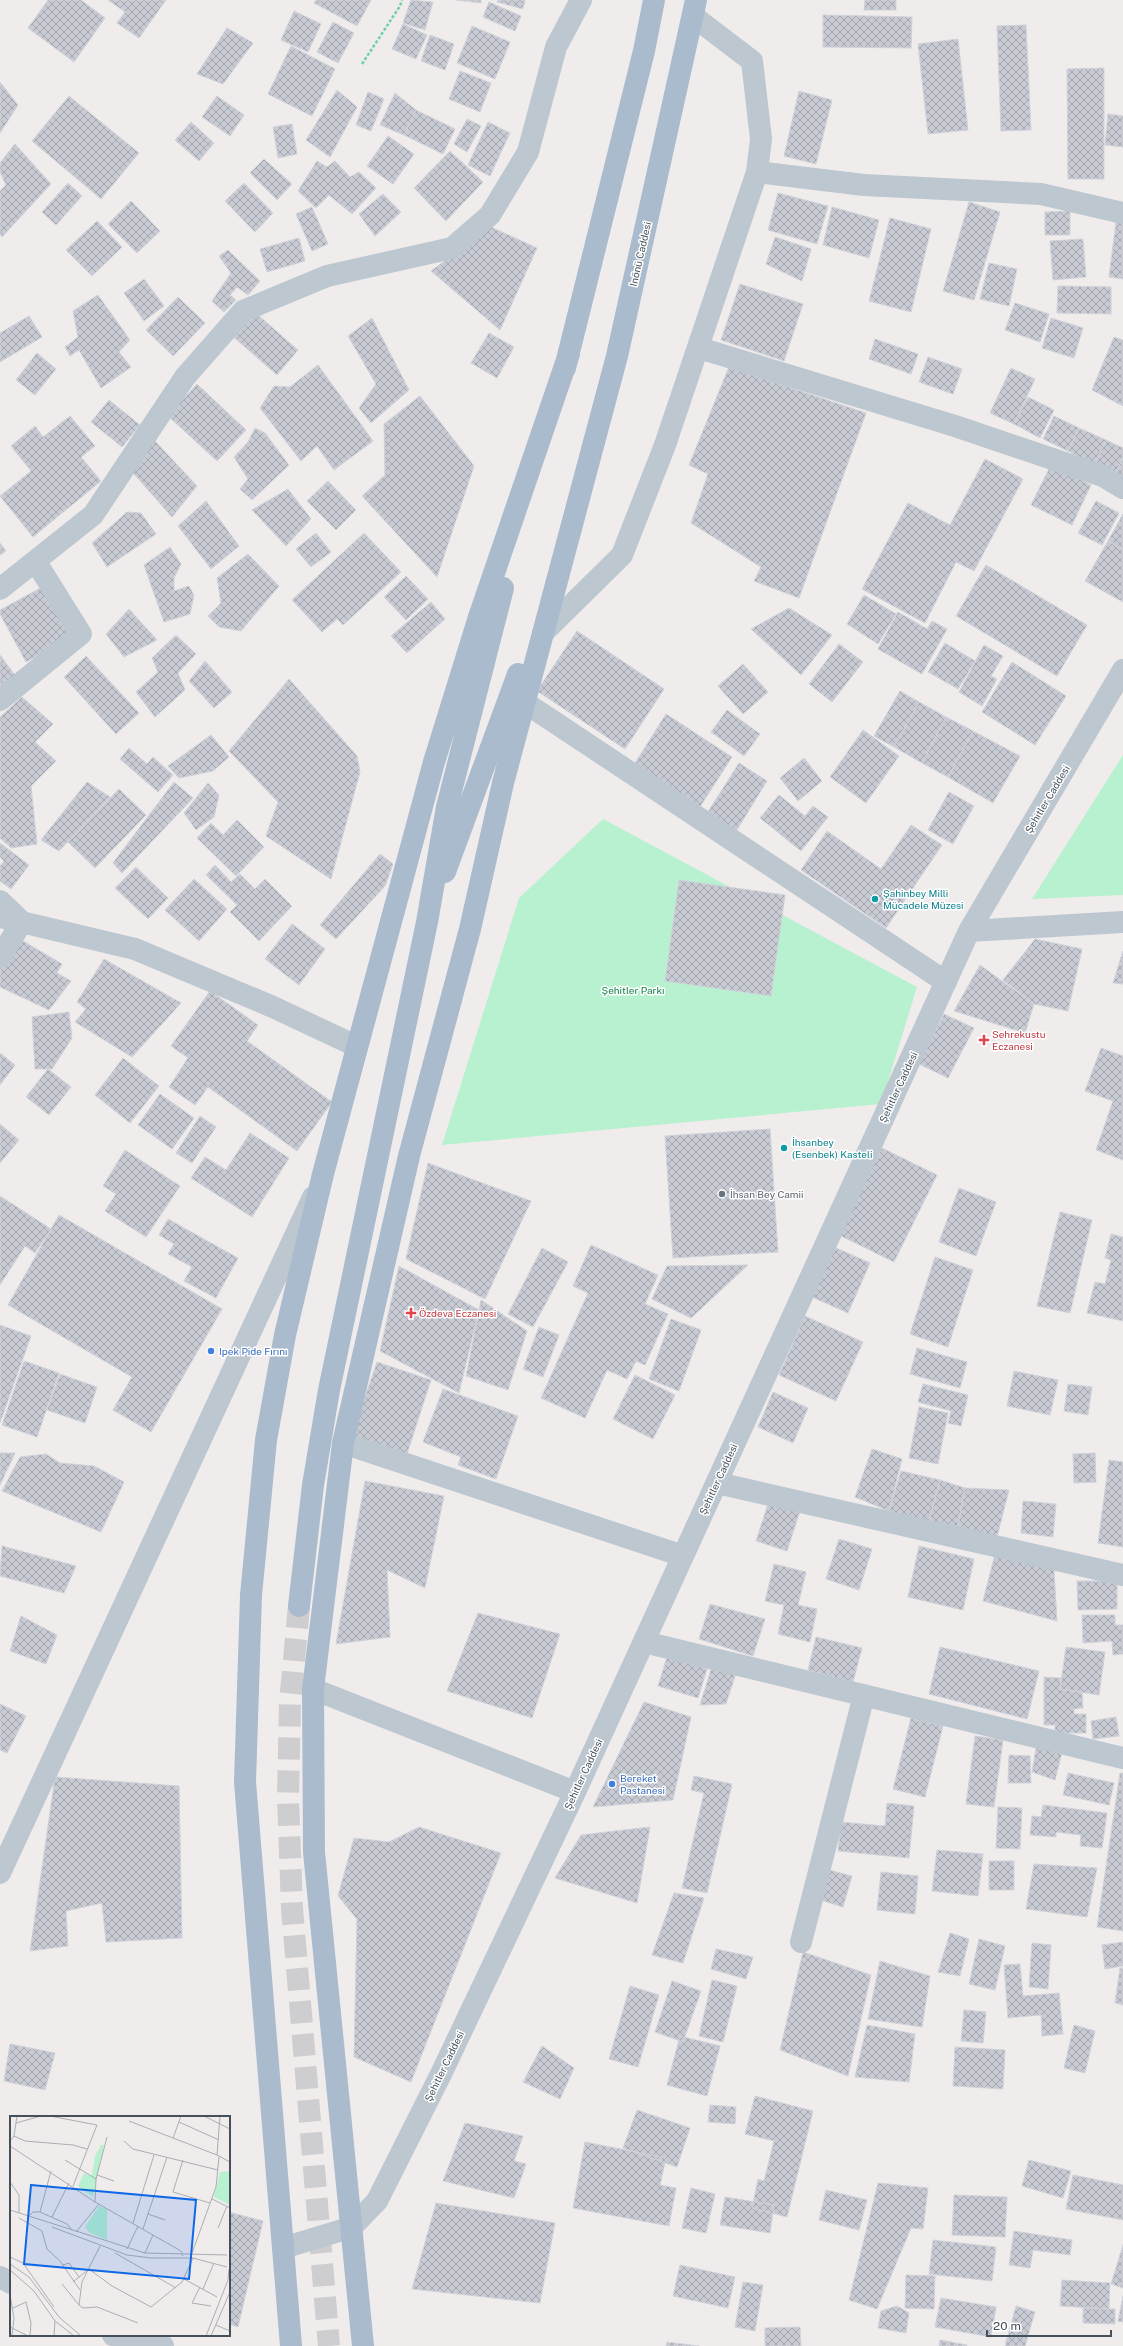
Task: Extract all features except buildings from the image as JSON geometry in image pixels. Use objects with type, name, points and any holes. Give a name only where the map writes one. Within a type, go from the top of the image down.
[{"type":"main road","points":[[299,1606],[313,1485],[329,1390],[427,922],[449,799],[517,531],[569,354],[644,51],[654,0]]},
{"type":"main road","name":"Inönü Caddesi","points":[[577,506],[617,356],[695,8]]},
{"type":"main road","points":[[291,2346],[245,1782],[250,1602],[266,1440],[286,1335],[323,1174],[356,1046],[434,762],[479,617],[569,354]]},
{"type":"main road","points":[[427,922],[492,750],[577,506]]},
{"type":"main road","points":[[363,2346],[314,1852],[313,1689],[343,1443],[409,1156],[470,929],[524,702],[577,506]]},
{"type":"street","points":[[0,589],[36,562],[93,515],[185,377],[243,311],[326,276],[452,248],[490,215],[528,152],[556,47],[581,0]]},
{"type":"street","points":[[543,633],[622,555],[699,348],[757,172],[761,139],[752,61],[695,8]]},
{"type":"street","points":[[757,172],[864,185],[1041,194],[1123,213]]},
{"type":"street","points":[[699,348],[955,426],[1103,476],[1123,488]]},
{"type":"street","points":[[0,700],[81,634],[36,562]]},
{"type":"street","name":"Şehitler Caddesi","points":[[283,2248],[352,2227],[377,2201],[444,2067],[575,1792],[969,930],[1123,670]]},
{"type":"street","points":[[524,702],[946,982]]},
{"type":"street","points":[[0,901],[22,922]]},
{"type":"street","points":[[0,917],[135,949],[273,1007],[356,1046]]},
{"type":"street","points":[[0,957],[22,922]]},
{"type":"street","points":[[969,930],[1123,922]]},
{"type":"street","points":[[0,1873],[323,1174]]},
{"type":"street","points":[[343,1443],[683,1556]]},
{"type":"street","points":[[717,1483],[1123,1575]]},
{"type":"street","points":[[644,1642],[1123,1758]]},
{"type":"street","points":[[313,1689],[575,1792]]},
{"type":"street","points":[[801,1942],[864,1695]]},
{"type":"street","points":[[0,2277],[10,2282]]},
{"type":"street","points":[[118,2336],[163,2346]]},
{"type":"path","points":[[362,64],[400,6],[402,0]]},
{"type":"green space","points":[[1123,755],[1123,895],[1032,899]]},
{"type":"green space","name":"Şehitler Parkı","points":[[603,819],[917,987],[881,1104],[442,1145],[519,898]]},
{"type":"tunnel","points":[[299,1606],[290,1703],[288,1798],[292,1908],[329,2346]]},
{"type":"place","name":"Şahinbey Milli Mücadele Müzesi","points":[[875,899]]},
{"type":"place","name":"Sehrekustu Eczanesi","points":[[984,1040]]},
{"type":"place","name":"İhsanbey (Esenbek) Kasteli","points":[[784,1148]]},
{"type":"place","name":"İhsan Bey Camii","points":[[722,1194]]},
{"type":"place","name":"Özdeva Eczanesi","points":[[411,1313]]},
{"type":"place","name":"Ipek Pide Fırını","points":[[211,1351]]},
{"type":"place","name":"Bereket Pastanesi","points":[[612,1784]]}]
